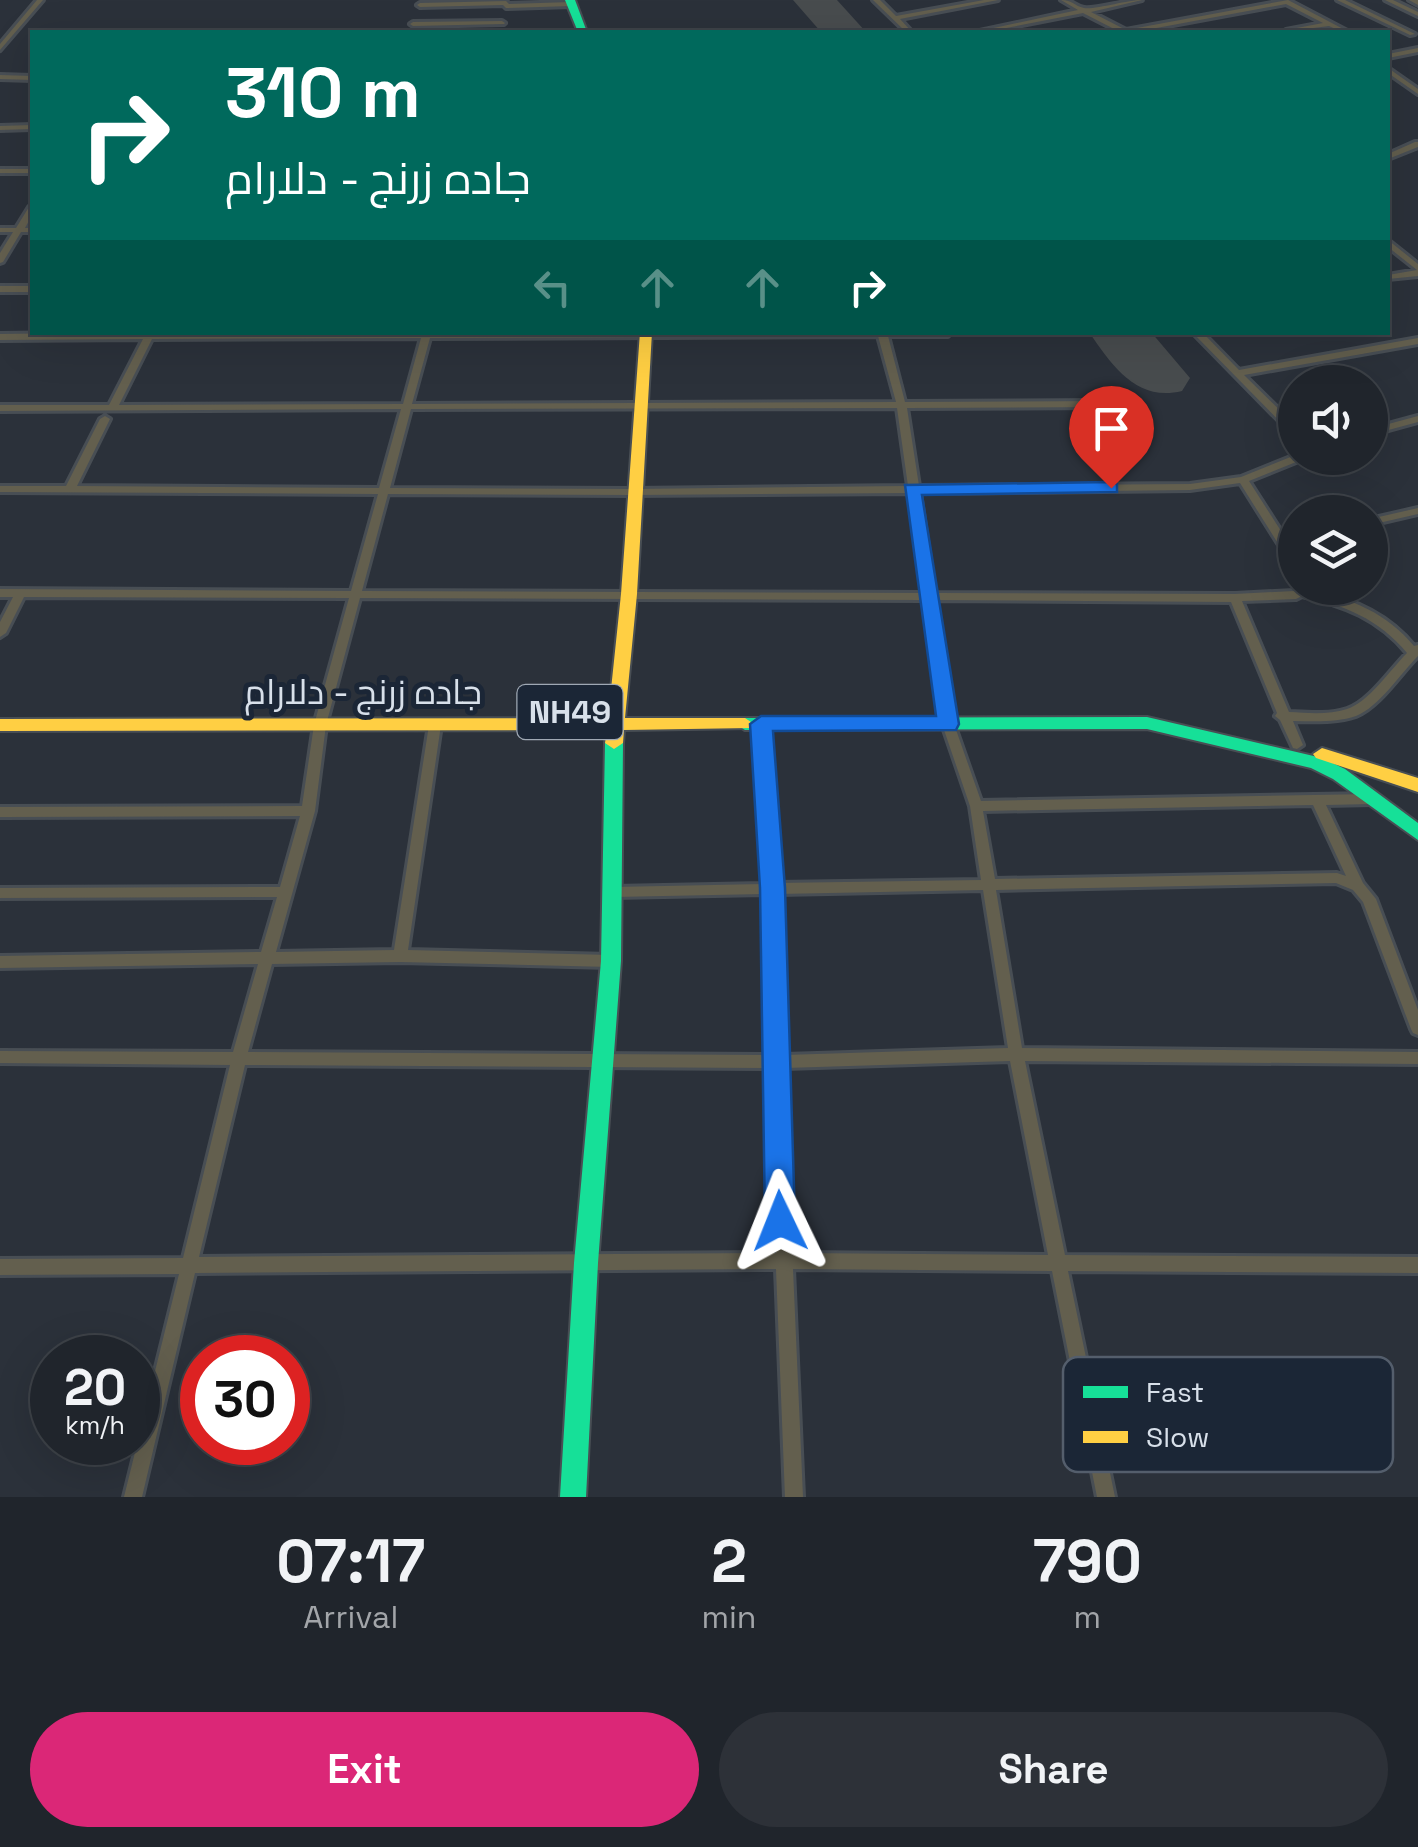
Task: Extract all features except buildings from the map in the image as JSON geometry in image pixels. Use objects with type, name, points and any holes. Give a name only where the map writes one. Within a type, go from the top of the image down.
[{"type":"main road","points":[[571,2],[582,30]]},
{"type":"main road","points":[[573,1497],[586,1263],[611,961],[614,718],[628,594],[646,335]]},
{"type":"main road","name":"جاده زرنج - دلارام","points":[[0,711],[322,718],[947,718],[1147,723],[1316,764],[1339,774],[1418,834]]},
{"type":"main road","name":"جاده زرنج - دلارام","points":[[0,725],[322,718],[435,725],[614,718],[761,724],[1139,713],[1198,720],[1297,746],[1418,785]]},
{"type":"street","points":[[2,44],[40,0]]},
{"type":"street","points":[[876,0],[907,30]]},
{"type":"street","points":[[895,18],[995,0]]},
{"type":"street","points":[[1064,0],[1121,30]]},
{"type":"street","points":[[989,30],[1139,0]]},
{"type":"street","points":[[1340,0],[1415,34]]},
{"type":"street","points":[[1388,0],[1418,14]]},
{"type":"street","points":[[1135,30],[1285,1],[1342,30]]},
{"type":"street","points":[[502,23],[412,28],[420,3],[571,2]]},
{"type":"street","points":[[500,30],[506,3]]},
{"type":"street","points":[[1297,30],[1330,24]]},
{"type":"street","points":[[1400,37],[1415,34]]},
{"type":"street","points":[[1390,56],[1418,50]]},
{"type":"street","points":[[1390,71],[1418,92]]},
{"type":"street","points":[[0,77],[30,78]]},
{"type":"street","points":[[0,128],[30,127]]},
{"type":"street","points":[[1390,156],[1418,144]]},
{"type":"street","points":[[0,172],[30,171]]},
{"type":"street","points":[[0,260],[30,213]]},
{"type":"street","points":[[0,230],[30,230]]},
{"type":"street","points":[[1390,245],[1418,270]]},
{"type":"street","points":[[1390,277],[1418,270]]},
{"type":"street","points":[[0,289],[30,289]]},
{"type":"street","points":[[0,336],[75,335]]},
{"type":"street","points":[[112,406],[149,335]]},
{"type":"street","points":[[134,1497],[188,1263],[308,811],[322,718],[427,335]]},
{"type":"street","points":[[883,335],[902,407],[947,718],[976,806],[1016,1054],[1078,1357]]},
{"type":"street","points":[[1199,335],[1278,413]]},
{"type":"street","points":[[1237,373],[1418,340]]},
{"type":"street","points":[[0,408],[406,410],[1110,404]]},
{"type":"street","points":[[70,489],[104,418]]},
{"type":"street","points":[[1388,427],[1418,418]]},
{"type":"street","points":[[0,489],[634,492],[1190,488],[1243,480],[1278,466]]},
{"type":"street","points":[[1243,480],[1278,535]]},
{"type":"street","points":[[1388,518],[1418,511]]},
{"type":"street","points":[[0,593],[1235,598],[1278,593]]},
{"type":"street","points":[[0,633],[20,593]]},
{"type":"street","points":[[1235,598],[1281,716],[1297,746]]},
{"type":"street","points":[[1281,716],[1335,719],[1366,709],[1416,651],[1377,618],[1347,605]]},
{"type":"street","points":[[761,724],[772,888],[774,1062],[794,1497]]},
{"type":"street","points":[[400,956],[435,725]]},
{"type":"street","points":[[976,806],[1372,799]]},
{"type":"street","points":[[1318,800],[1358,886],[1370,899],[1418,1028]]},
{"type":"street","points":[[0,812],[308,811]]},
{"type":"street","points":[[614,892],[1337,878],[1358,886]]},
{"type":"street","points":[[0,893],[286,892]]},
{"type":"street","points":[[0,962],[400,956],[611,961]]},
{"type":"street","points":[[0,1057],[774,1062],[1016,1054],[1418,1058]]},
{"type":"street","points":[[0,1267],[782,1261],[1060,1266],[1418,1264]]},
{"type":"street","points":[[1101,1472],[1106,1497]]},
{"type":"runway","points":[[814,0],[842,30]]},
{"type":"runway","points":[[1121,335],[1160,378]]},
{"type":"traffic: fast","points":[[570,0],[582,30]]},
{"type":"traffic: fast","points":[[745,724],[1147,723],[1316,763],[1339,774],[1418,833]]},
{"type":"traffic: fast","points":[[573,1497],[586,1263],[611,961],[614,743]]},
{"type":"traffic: slow","points":[[614,743],[629,594],[646,335]]},
{"type":"traffic: slow","points":[[0,725],[745,724]]},
{"type":"traffic: slow","points":[[1322,754],[1418,785]]},
{"type":"route","points":[[780,1221],[772,888],[761,724],[948,724],[912,489],[1111,488]]}]
